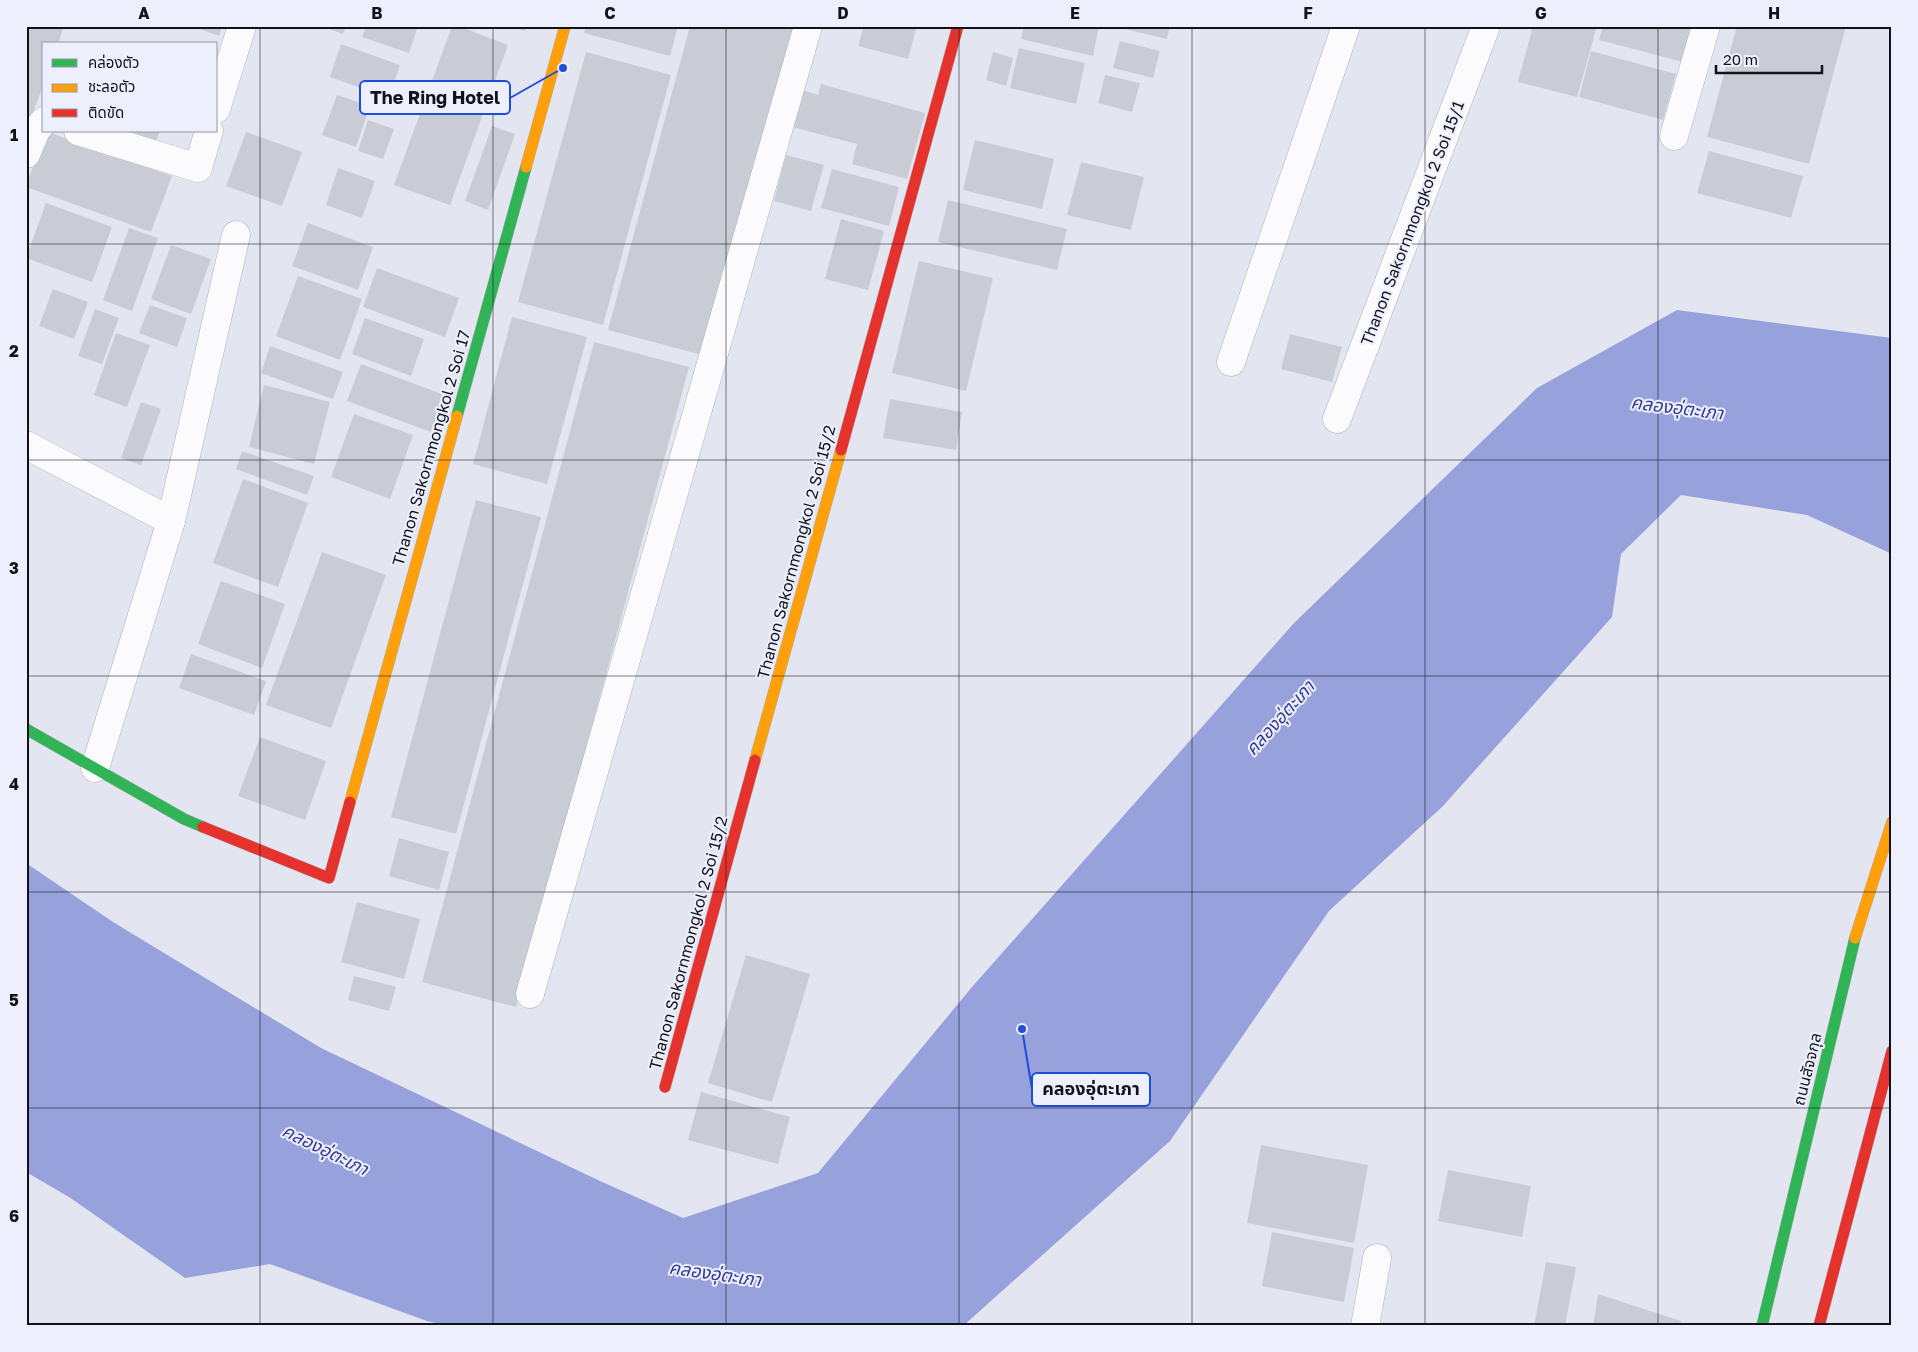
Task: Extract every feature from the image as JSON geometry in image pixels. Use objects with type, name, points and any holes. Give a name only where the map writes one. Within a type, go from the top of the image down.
[{"type":"street","points":[[218,104],[242,26]]},
{"type":"street","name":"Thanon Sakornmongkol 2 Soi 17","points":[[95,768],[184,819],[329,878],[566,26]]},
{"type":"street","points":[[530,994],[808,26]]},
{"type":"street","name":"Thanon Sakornmongkol 2 Soi 15/2","points":[[665,1087],[958,26]]},
{"type":"street","points":[[1231,362],[1346,26]]},
{"type":"street","name":"Thanon Sakornmongkol 2 Soi 15/1","points":[[1337,419],[1486,26]]},
{"type":"street","points":[[1674,136],[1706,26]]},
{"type":"street","points":[[26,154],[36,130],[42,122]]},
{"type":"street","points":[[81,132],[198,168],[210,132]]},
{"type":"street","points":[[26,728],[95,768],[171,521],[236,235]]},
{"type":"street","points":[[26,445],[171,521]]},
{"type":"street","name":"ถนนสัจจกุล","points":[[1762,1326],[1856,935],[1892,822]]},
{"type":"street","points":[[1818,1326],[1892,1050]]},
{"type":"street","points":[[1365,1326],[1377,1258]]},
{"type":"water","points":[[1677,310],[1892,338],[1892,554],[1807,515],[1681,495],[1621,554],[1612,617],[1443,806],[1329,911],[1170,1141],[963,1326],[449,1326],[427,1321],[270,1264],[185,1278],[69,1197],[26,1172],[26,863],[113,922],[321,1048],[600,1181],[683,1218],[818,1173],[972,987],[1294,623],[1537,388]]},
{"type":"building","points":[[26,26],[64,26],[59,42],[42,42],[42,88],[26,131]]},
{"type":"building","points":[[191,26],[222,26],[219,36]]},
{"type":"building","points":[[321,26],[346,26],[343,34]]},
{"type":"building","points":[[366,26],[418,26],[409,53],[362,37]]},
{"type":"building","points":[[452,26],[458,26],[508,45],[450,205],[394,185]]},
{"type":"building","points":[[510,26],[526,26],[525,31]]},
{"type":"building","points":[[586,26],[678,26],[670,56],[584,33]]},
{"type":"building","points":[[690,26],[794,26],[706,356],[608,330]]},
{"type":"building","points":[[864,26],[917,26],[908,59],[858,46]]},
{"type":"building","points":[[1024,26],[1099,26],[1093,56],[1021,39]]},
{"type":"building","points":[[1120,26],[1170,26],[1167,39],[1120,28]]},
{"type":"building","points":[[1533,26],[1597,26],[1577,97],[1518,82]]},
{"type":"building","points":[[1603,26],[1693,26],[1683,62],[1599,40]]},
{"type":"building","points":[[1737,26],[1846,26],[1809,164],[1707,137]]},
{"type":"building","points":[[1120,41],[1160,51],[1153,78],[1113,68]]},
{"type":"building","points":[[341,44],[400,65],[389,98],[330,77]]},
{"type":"building","points":[[1019,48],[1085,63],[1076,104],[1010,88]]},
{"type":"building","points":[[1591,51],[1676,74],[1663,120],[1579,97]]},
{"type":"building","points":[[586,52],[671,75],[603,325],[518,302]]},
{"type":"building","points":[[993,52],[1013,58],[1006,86],[986,80]]},
{"type":"building","points":[[1105,75],[1140,83],[1132,112],[1098,103]]},
{"type":"building","points":[[821,84],[925,113],[907,179],[852,164],[857,144],[792,127],[802,90],[818,95]]},
{"type":"building","points":[[337,95],[370,106],[356,147],[322,135]]},
{"type":"building","points":[[368,120],[394,129],[383,159],[358,151]]},
{"type":"building","points":[[492,126],[515,134],[488,210],[465,201]]},
{"type":"building","points":[[45,132],[172,176],[151,232],[26,187]]},
{"type":"building","points":[[127,132],[160,132],[155,143]]},
{"type":"building","points":[[246,132],[302,152],[282,206],[226,186]]},
{"type":"building","points":[[975,140],[1054,159],[1042,209],[963,190]]},
{"type":"building","points":[[1709,151],[1803,176],[1791,218],[1697,193]]},
{"type":"building","points":[[786,155],[824,165],[811,211],[774,201]]},
{"type":"building","points":[[1081,162],[1144,177],[1131,230],[1067,215]]},
{"type":"building","points":[[338,168],[375,181],[362,218],[326,205]]},
{"type":"building","points":[[832,169],[899,187],[889,226],[821,208]]},
{"type":"building","points":[[948,200],[1067,229],[1057,270],[938,242]]},
{"type":"building","points":[[46,203],[112,227],[92,282],[26,258]]},
{"type":"building","points":[[841,219],[884,231],[868,290],[825,279]]},
{"type":"building","points":[[308,223],[373,247],[358,290],[292,266]]},
{"type":"building","points":[[129,228],[158,238],[132,311],[103,300]]},
{"type":"building","points":[[171,245],[211,259],[191,314],[151,299]]},
{"type":"building","points":[[919,261],[993,278],[966,391],[892,373]]},
{"type":"building","points":[[377,268],[459,298],[445,337],[363,307]]},
{"type":"building","points":[[298,276],[362,299],[340,360],[276,336]]},
{"type":"building","points":[[53,289],[88,302],[74,339],[39,326]]},
{"type":"building","points":[[150,305],[187,318],[177,347],[139,333]]},
{"type":"building","points":[[95,309],[119,318],[102,364],[78,356]]},
{"type":"building","points":[[512,317],[587,337],[547,484],[473,464]]},
{"type":"building","points":[[365,318],[424,339],[411,376],[352,354]]},
{"type":"building","points":[[116,333],[150,345],[127,407],[94,395]]},
{"type":"building","points":[[1290,334],[1342,347],[1332,382],[1281,369]]},
{"type":"building","points":[[594,342],[689,367],[516,1007],[422,982]]},
{"type":"building","points":[[270,346],[343,372],[333,399],[261,373]]},
{"type":"building","points":[[361,364],[445,395],[431,432],[347,401]]},
{"type":"building","points":[[264,385],[330,402],[314,464],[249,447]]},
{"type":"building","points":[[890,399],[962,412],[956,450],[883,438]]},
{"type":"building","points":[[141,402],[161,409],[141,465],[121,458]]},
{"type":"building","points":[[354,414],[413,435],[390,499],[331,477]]},
{"type":"building","points":[[242,451],[314,476],[307,495],[236,469]]},
{"type":"building","points":[[243,479],[308,503],[278,587],[213,563]]},
{"type":"building","points":[[476,500],[541,517],[456,834],[391,817]]},
{"type":"building","points":[[322,552],[386,575],[331,728],[266,705]]},
{"type":"building","points":[[221,581],[285,604],[262,668],[198,644]]},
{"type":"building","points":[[191,654],[266,681],[254,715],[179,688]]},
{"type":"building","points":[[260,737],[326,761],[305,820],[238,796]]},
{"type":"building","points":[[399,838],[449,852],[439,890],[389,876]]},
{"type":"building","points":[[357,902],[420,919],[404,979],[341,962]]},
{"type":"building","points":[[746,955],[810,974],[772,1102],[708,1083]]},
{"type":"building","points":[[354,976],[396,987],[389,1011],[348,1000]]},
{"type":"building","points":[[701,1092],[790,1117],[778,1164],[688,1140]]},
{"type":"building","points":[[1261,1145],[1368,1165],[1354,1243],[1247,1223]]},
{"type":"building","points":[[1448,1170],[1531,1186],[1522,1237],[1438,1221]]},
{"type":"building","points":[[1272,1232],[1354,1248],[1344,1302],[1262,1286]]},
{"type":"building","points":[[1546,1262],[1576,1267],[1565,1326],[1534,1326]]},
{"type":"building","points":[[1598,1294],[1681,1321],[1680,1326],[1593,1326]]},
{"type":"traffic: fast","points":[[457,416],[526,167]]},
{"type":"traffic: fast","points":[[26,729],[184,819],[203,827]]},
{"type":"traffic: fast","points":[[1762,1326],[1855,938]]},
{"type":"traffic: slow","points":[[526,167],[565,26]]},
{"type":"traffic: slow","points":[[350,802],[457,416]]},
{"type":"traffic: slow","points":[[755,760],[841,450]]},
{"type":"traffic: slow","points":[[1855,938],[1892,822]]},
{"type":"traffic: jam","points":[[841,450],[958,26]]},
{"type":"traffic: jam","points":[[665,1087],[755,760]]},
{"type":"traffic: jam","points":[[203,827],[329,878],[350,802]]},
{"type":"traffic: jam","points":[[1819,1326],[1892,1051]]},
{"type":"place","name":"The Ring Hotel","points":[[563,68]]},
{"type":"place","name":"คลองอุ่ตะเภา","points":[[1022,1029]]}]
